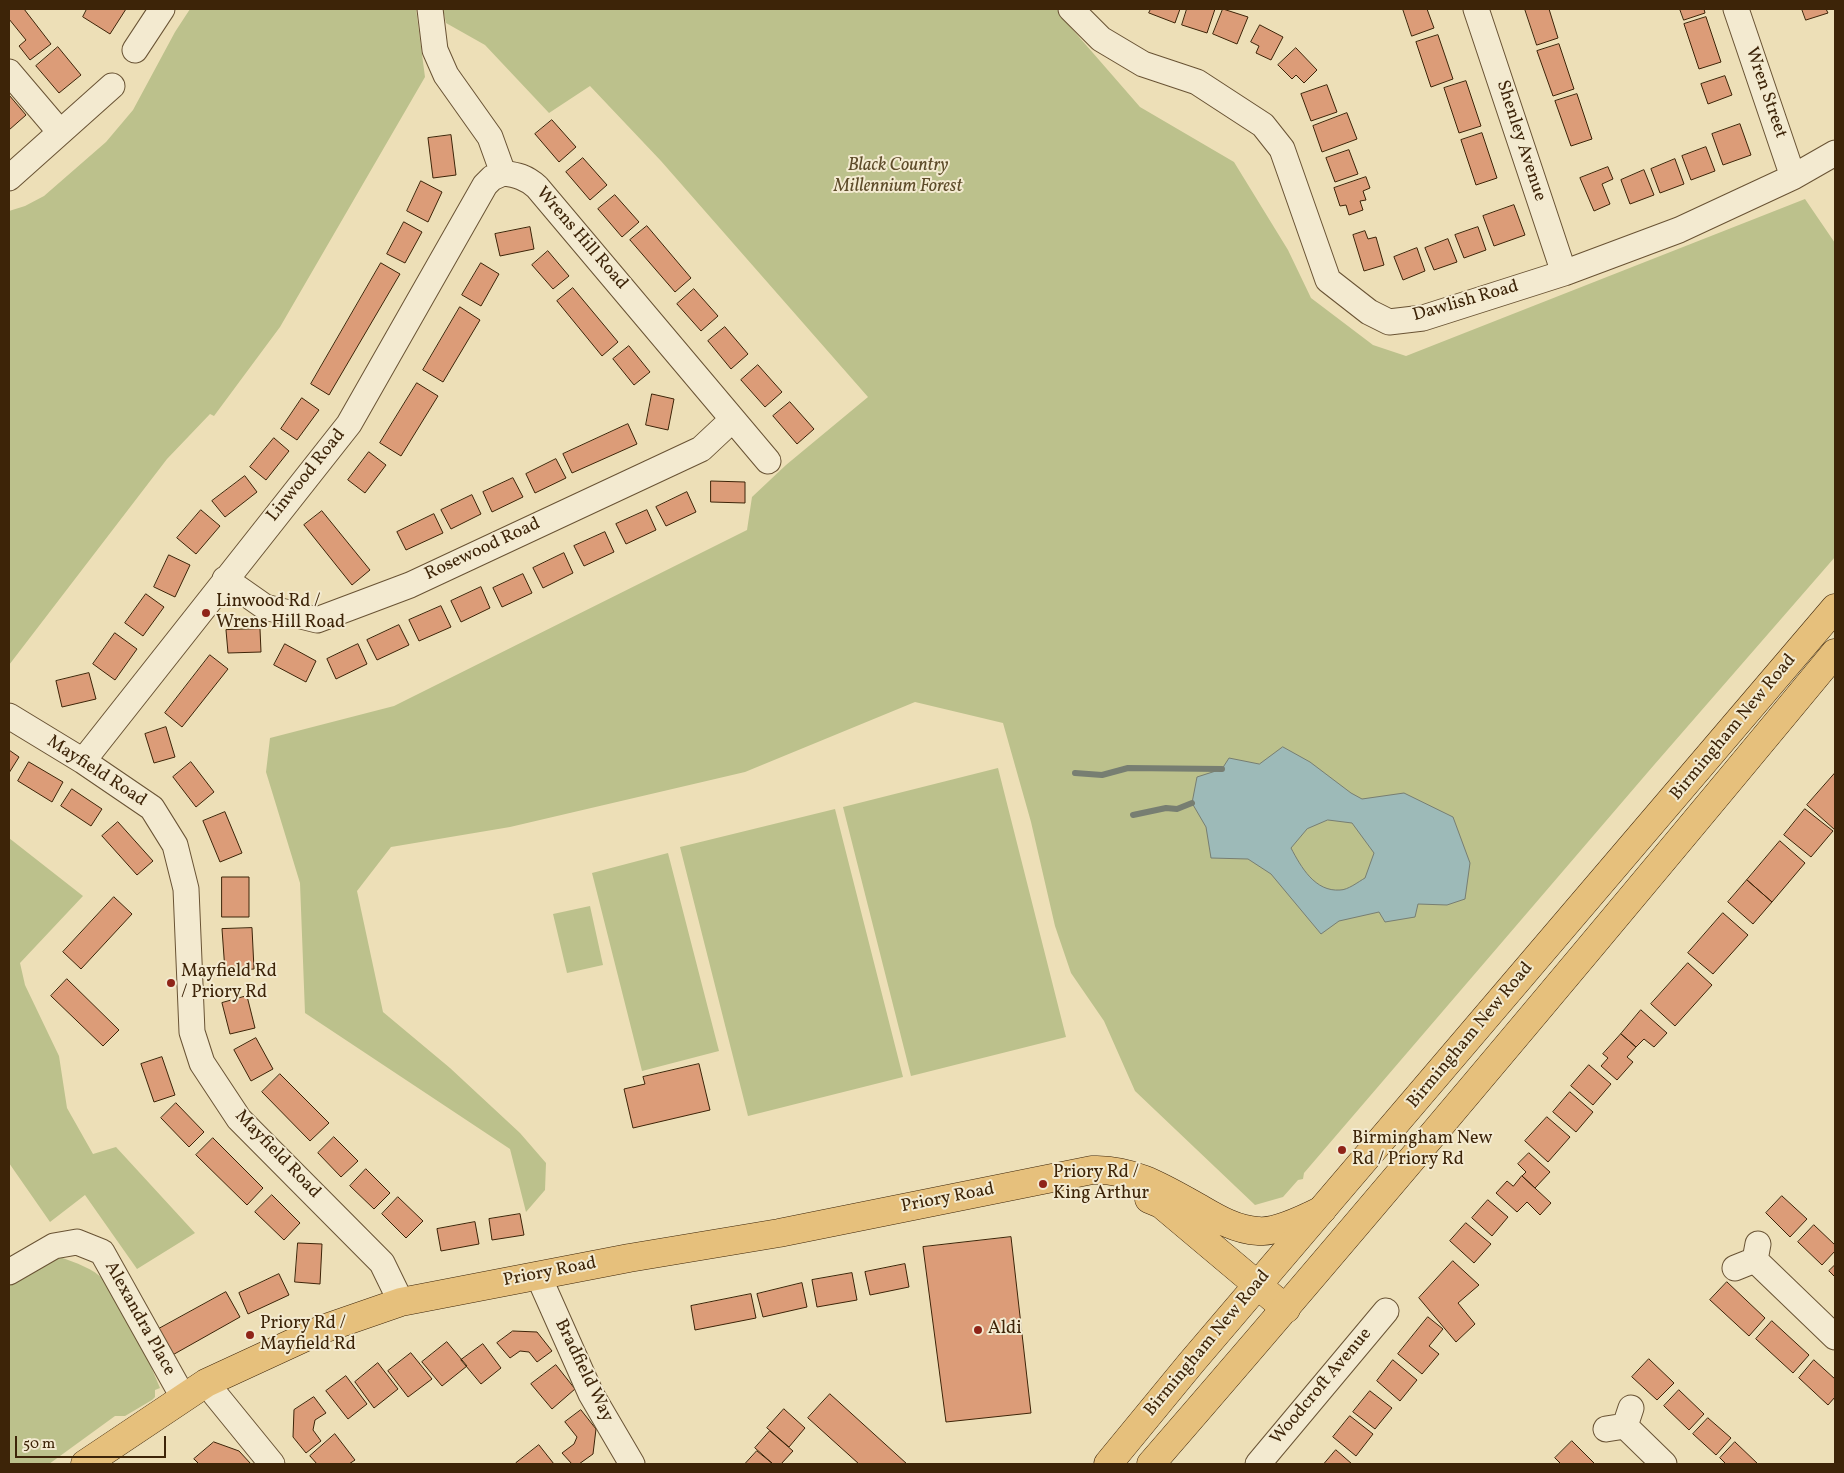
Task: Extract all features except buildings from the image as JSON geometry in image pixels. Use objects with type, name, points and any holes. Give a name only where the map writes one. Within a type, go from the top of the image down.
[{"type":"main road","name":"Birmingham New Road","points":[[1108,1464],[1192,1362],[1835,608]]},
{"type":"main road","name":"Birmingham New Road","points":[[1151,1464],[1545,1003],[1835,654]]},
{"type":"main road","name":"Priory Road","points":[[85,1464],[206,1383],[323,1329],[401,1302],[629,1258],[779,1233],[1107,1169],[1134,1175],[1163,1188],[1225,1223],[1258,1232],[1292,1224],[1322,1210]]},
{"type":"main road","name":"Priory Road","points":[[1050,1179],[1120,1187],[1161,1204],[1286,1308]]},
{"type":"street","points":[[135,50],[162,9]]},
{"type":"street","points":[[430,9],[435,50],[446,75],[490,137],[502,173]]},
{"type":"street","name":"Dawlish Road","points":[[1071,9],[1100,39],[1144,64],[1197,82],[1263,125],[1282,149],[1328,280],[1368,312],[1389,322],[1423,318],[1564,273],[1679,230],[1793,177],[1835,153]]},
{"type":"street","name":"Shenley Avenue","points":[[1476,9],[1564,273]]},
{"type":"street","name":"Wren Street","points":[[1736,9],[1793,177]]},
{"type":"street","points":[[9,72],[60,132]]},
{"type":"street","points":[[9,178],[112,86]]},
{"type":"street","name":"Wrens Hill Road","points":[[502,173],[518,175],[537,187],[768,461]]},
{"type":"street","name":"Linwood Road","points":[[82,761],[349,424],[485,185],[492,178],[502,173]]},
{"type":"street","name":"Rosewood Road","points":[[226,579],[265,607],[317,620],[410,585],[700,449],[732,420]]},
{"type":"street","name":"Mayfield Road","points":[[9,716],[82,761],[152,808],[175,845],[186,889],[192,1032],[202,1064],[239,1119],[382,1263],[401,1302]]},
{"type":"street","name":"Alexandra Place","points":[[9,1272],[54,1246],[77,1242],[102,1252],[183,1397]]},
{"type":"street","points":[[1749,1257],[1835,1337]]},
{"type":"street","name":"Bradfield Way","points":[[538,1275],[621,1462]]},
{"type":"street","name":"Woodcroft Avenue","points":[[1258,1464],[1386,1310]]},
{"type":"street","points":[[206,1383],[272,1464]]},
{"type":"street","points":[[1621,1421],[1664,1464]]},
{"type":"green space","points":[[190,9],[416,9],[425,77],[280,327],[214,416],[210,414],[167,459],[9,665],[9,211],[25,206],[44,196],[106,142],[133,110],[175,32]]},
{"type":"green space","name":"Black Country Millennium Forest","points":[[443,9],[1057,9],[1066,22],[1140,107],[1234,162],[1288,250],[1311,298],[1373,345],[1406,356],[1805,199],[1835,243],[1835,557],[1304,1173],[1303,1179],[1298,1180],[1283,1197],[1255,1205],[1135,1091],[1104,1021],[1071,973],[1055,926],[1031,822],[1003,723],[915,702],[745,772],[510,827],[391,847],[357,891],[383,1012],[450,1068],[520,1133],[546,1163],[545,1190],[526,1212],[510,1149],[305,1013],[300,883],[266,772],[270,738],[394,706],[747,530],[752,497],[786,465],[868,397],[661,161],[590,86],[549,113],[485,45],[446,23]]},
{"type":"green space","points":[[998,768],[1066,1037],[911,1076],[843,807]]},
{"type":"green space","points":[[835,809],[903,1077],[748,1116],[680,847]]},
{"type":"green space","points":[[9,838],[83,896],[20,963],[25,985],[59,1056],[67,1108],[93,1154],[116,1147],[195,1233],[137,1269],[85,1195],[50,1222],[9,1163]]},
{"type":"green space","points":[[668,853],[719,1051],[642,1071],[592,873]]},
{"type":"green space","points":[[590,906],[603,965],[567,973],[553,914]]},
{"type":"green space","points":[[60,1257],[90,1269],[105,1281],[147,1357],[160,1388],[155,1390],[155,1397],[152,1400],[125,1416],[115,1416],[49,1464],[9,1464],[9,1265]]},
{"type":"water","points":[[1283,747],[1310,762],[1362,799],[1404,793],[1453,817],[1470,863],[1465,899],[1447,905],[1418,904],[1415,917],[1385,922],[1379,912],[1339,921],[1321,934],[1271,874],[1248,859],[1211,858],[1206,827],[1192,803],[1197,777],[1222,769],[1229,758],[1259,764]],"holes":[[[1328,820],[1352,823],[1374,853],[1365,878],[1343,890],[1331,890],[1323,887],[1316,883],[1304,870],[1291,848],[1307,829]]]},
{"type":"waterway","points":[[1075,773],[1102,775],[1128,768],[1222,769]]},
{"type":"waterway","points":[[1133,815],[1166,808],[1177,809],[1192,803]]},
{"type":"place","name":"Linwood Rd / Wrens Hill Road","points":[[206,613]]},
{"type":"place","name":"Mayfield Rd / Priory Rd","points":[[171,983]]},
{"type":"place","name":"Birmingham New Rd / Priory Rd","points":[[1342,1150]]},
{"type":"place","name":"Priory Rd / King Arthur","points":[[1043,1184]]},
{"type":"place","name":"Aldi","points":[[978,1330]]},
{"type":"place","name":"Priory Rd / Mayfield Rd","points":[[250,1335]]}]
